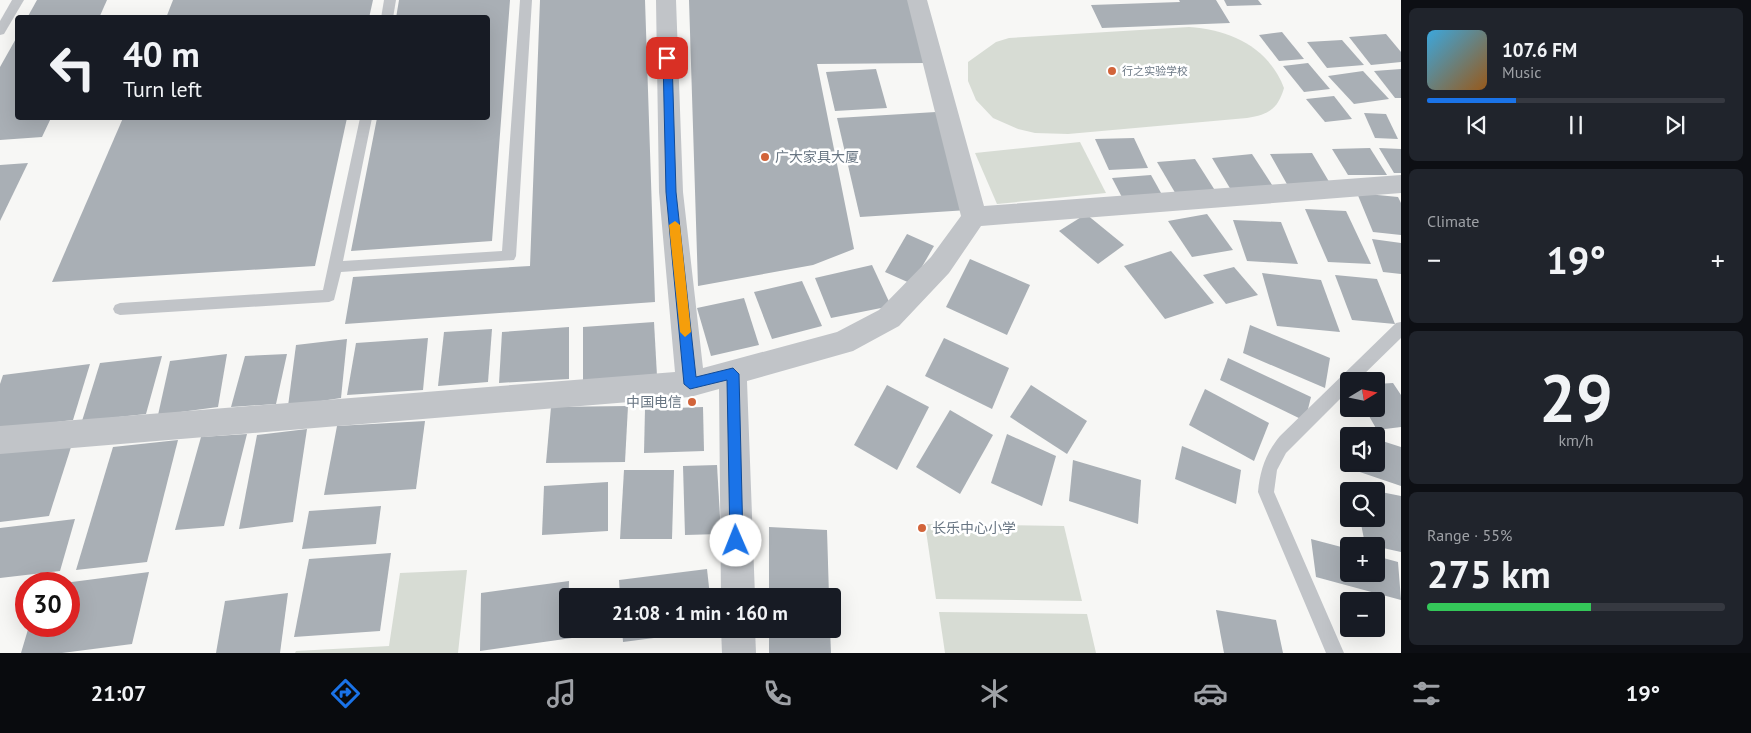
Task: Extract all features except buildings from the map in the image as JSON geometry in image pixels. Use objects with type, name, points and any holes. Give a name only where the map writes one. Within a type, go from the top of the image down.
[{"type":"street","points":[[666,0],[671,192],[690,384]]},
{"type":"street","points":[[917,0],[974,217]]},
{"type":"street","points":[[974,217],[1401,184]]},
{"type":"street","points":[[0,440],[690,384],[733,374],[843,342],[889,318],[940,265],[974,217]]},
{"type":"street","points":[[733,374],[738,588]]},
{"type":"street","points":[[738,638],[739,653]]},
{"type":"lane","points":[[0,32],[18,0]]},
{"type":"lane","points":[[388,15],[390,0]]},
{"type":"lane","points":[[335,267],[509,256],[526,0]]},
{"type":"lane","points":[[120,309],[329,296],[366,120]]},
{"type":"lane","points":[[1335,653],[1266,492],[1267,478],[1271,460],[1286,441],[1401,328]]},
{"type":"shaded area","points":[[1189,27],[1219,32],[1246,43],[1258,51],[1277,74],[1284,88],[1275,106],[1266,113],[1247,118],[1068,134],[1035,133],[1018,129],[993,118],[976,100],[968,81],[968,62],[996,42],[1009,38]]},
{"type":"shaded area","points":[[1080,142],[1106,193],[997,204],[975,153]]},
{"type":"shaded area","points":[[925,524],[1064,526],[1082,601],[936,599]]},
{"type":"shaded area","points":[[467,570],[458,653],[295,653],[296,651],[389,646],[400,573]]},
{"type":"shaded area","points":[[939,612],[1087,614],[1096,653],[945,653]]},
{"type":"slow traffic","points":[[675,225],[685,332]]},
{"type":"place","name":"行之实验学校","points":[[1112,71]]},
{"type":"place","name":"广大家具大厦","points":[[765,157]]},
{"type":"place","name":"中国电信","points":[[692,402]]},
{"type":"place","name":"长乐中心小学","points":[[922,528]]},
{"type":"route","points":[[667,58],[671,192],[690,384],[733,374],[736,541]]}]
